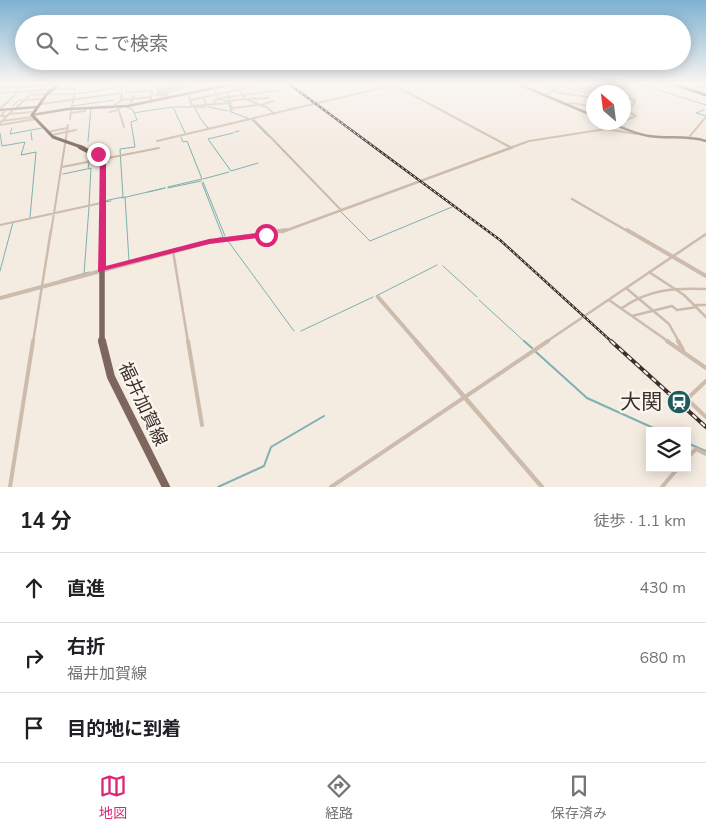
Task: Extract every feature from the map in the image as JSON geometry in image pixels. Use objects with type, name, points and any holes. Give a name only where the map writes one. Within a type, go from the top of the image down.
[{"type":"main road","points":[[36,111],[39,107]]},
{"type":"main road","points":[[0,109],[36,111],[71,108],[85,110],[105,107]]},
{"type":"main road","points":[[570,107],[585,113]]},
{"type":"main road","points":[[36,111],[49,134],[65,143],[94,152],[102,159]]},
{"type":"main road","points":[[626,130],[636,134],[668,139],[690,136],[706,141]]},
{"type":"main road","name":"福井加賀線","points":[[102,159],[101,335],[106,362],[122,400],[166,487]]},
{"type":"street","points":[[0,124],[18,107]]},
{"type":"street","points":[[32,107],[36,111]]},
{"type":"street","points":[[2,121],[12,120],[50,107]]},
{"type":"street","points":[[110,112],[118,110],[121,107]]},
{"type":"street","points":[[231,107],[232,109],[248,107]]},
{"type":"street","points":[[263,107],[274,114]]},
{"type":"street","points":[[157,141],[303,107]]},
{"type":"street","points":[[435,107],[510,148]]},
{"type":"street","points":[[70,118],[71,108]]},
{"type":"street","points":[[6,109],[1,116],[36,111]]},
{"type":"street","points":[[70,113],[85,110]]},
{"type":"street","points":[[118,110],[124,127]]},
{"type":"street","points":[[0,124],[9,124],[36,111]]},
{"type":"street","points":[[690,136],[706,117]]},
{"type":"street","points":[[253,119],[341,210]]},
{"type":"street","points":[[9,124],[12,120]]},
{"type":"street","points":[[10,487],[68,126],[49,134]]},
{"type":"street","points":[[49,134],[76,130]]},
{"type":"street","points":[[0,298],[222,239],[274,234],[529,141],[598,130],[636,134]]},
{"type":"street","points":[[62,167],[159,148]]},
{"type":"street","points":[[572,199],[706,276]]},
{"type":"street","points":[[0,225],[102,202]]},
{"type":"street","points":[[331,487],[706,234]]},
{"type":"street","points":[[173,251],[202,425]]},
{"type":"street","points":[[649,272],[674,288],[706,317]]},
{"type":"street","points":[[626,288],[669,324],[684,352]]},
{"type":"street","points":[[622,308],[638,297],[674,288],[706,289]]},
{"type":"street","points":[[376,296],[542,487]]},
{"type":"street","points":[[609,300],[706,368]]},
{"type":"street","points":[[632,316],[672,306],[677,310],[706,305]]},
{"type":"street","points":[[706,381],[687,399],[706,417]]},
{"type":"street","points":[[691,454],[696,449],[706,454]]},
{"type":"street","points":[[662,487],[675,472]]},
{"type":"waterway","points":[[88,141],[91,107]]},
{"type":"waterway","points":[[127,107],[133,110],[134,113]]},
{"type":"waterway","points":[[152,110],[173,107],[185,133]]},
{"type":"waterway","points":[[175,107],[191,107]]},
{"type":"waterway","points":[[200,117],[194,107],[206,107]]},
{"type":"waterway","points":[[209,107],[228,111]]},
{"type":"waterway","points":[[230,107],[231,112],[250,119]]},
{"type":"waterway","points":[[134,113],[151,110]]},
{"type":"waterway","points":[[704,110],[696,113],[706,116]]},
{"type":"waterway","points":[[104,201],[123,197],[120,149],[135,147],[131,122],[137,120],[134,113]]},
{"type":"waterway","points":[[200,118],[208,128]]},
{"type":"waterway","points":[[252,120],[269,137]]},
{"type":"waterway","points":[[12,128],[10,134],[42,128]]},
{"type":"waterway","points":[[235,132],[239,131]]},
{"type":"waterway","points":[[31,132],[32,140]]},
{"type":"waterway","points":[[0,133],[2,146],[25,142],[21,155],[36,152],[30,217]]},
{"type":"waterway","points":[[233,133],[208,139],[231,171],[258,163]]},
{"type":"waterway","points":[[168,187],[202,179],[187,141],[183,142],[181,137]]},
{"type":"waterway","points":[[88,161],[90,155]]},
{"type":"waterway","points":[[89,163],[88,169],[91,168],[89,205]]},
{"type":"waterway","points":[[63,174],[87,169]]},
{"type":"waterway","points":[[203,179],[229,172]]},
{"type":"waterway","points":[[168,188],[201,181]]},
{"type":"waterway","points":[[203,182],[225,236]]},
{"type":"waterway","points":[[180,248],[223,237],[202,183]]},
{"type":"waterway","points":[[125,197],[165,188],[148,192]]},
{"type":"waterway","points":[[125,197],[129,261],[177,248]]},
{"type":"waterway","points":[[105,202],[111,201]]},
{"type":"waterway","points":[[84,273],[89,207]]},
{"type":"waterway","points":[[340,211],[370,241],[452,207]]},
{"type":"waterway","points":[[0,271],[13,222]]},
{"type":"waterway","points":[[228,241],[294,331]]},
{"type":"waterway","points":[[376,296],[437,265]]},
{"type":"waterway","points":[[443,266],[477,297]]},
{"type":"waterway","points":[[84,273],[89,272]]},
{"type":"waterway","points":[[61,280],[84,273]]},
{"type":"waterway","points":[[301,331],[373,297]]},
{"type":"waterway","points":[[479,300],[525,342]]},
{"type":"waterway","points":[[524,341],[532,348]]},
{"type":"waterway","points":[[536,352],[587,398],[651,427]]},
{"type":"waterway","points":[[218,487],[264,466],[271,447],[324,416]]},
{"type":"waterway","points":[[691,445],[706,451]]},
{"type":"railway","points":[[320,107],[500,240],[612,342]]},
{"type":"railway","points":[[611,341],[706,427]]},
{"type":"place","name":"大関","points":[[679,402]]},
{"type":"route","points":[[98,154],[103,162],[102,270],[222,239],[266,235]]}]
